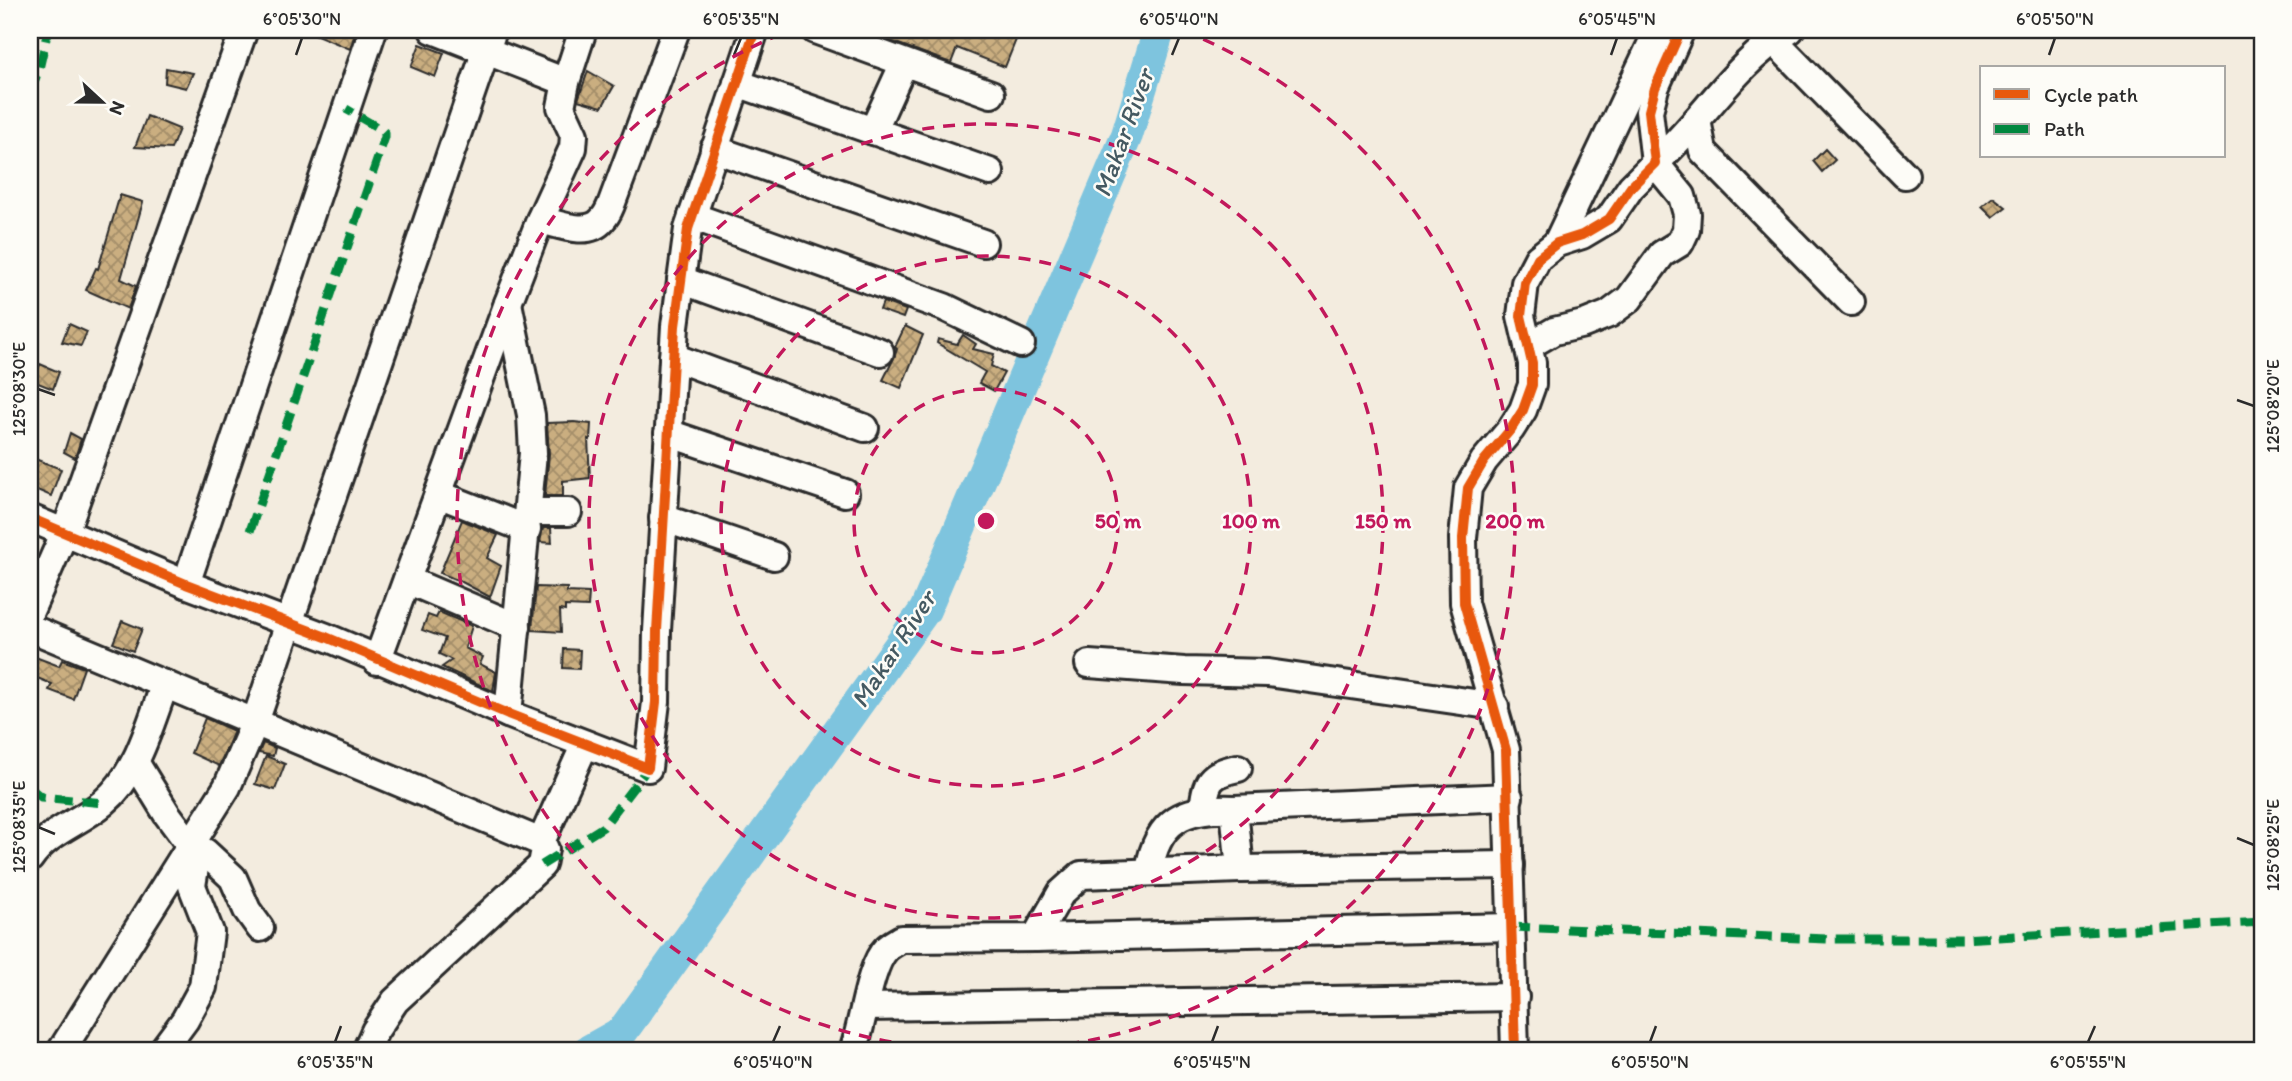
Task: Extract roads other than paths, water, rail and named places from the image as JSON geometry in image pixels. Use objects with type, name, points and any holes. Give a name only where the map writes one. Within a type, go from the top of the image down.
[{"type":"street","points":[[30,611],[65,532],[244,30]]},
{"type":"street","points":[[186,584],[373,30]]},
{"type":"street","points":[[433,30],[489,41],[566,82]]},
{"type":"street","points":[[377,660],[508,303],[540,220],[573,148],[575,140],[561,107],[583,30]]},
{"type":"street","points":[[540,220],[590,229],[601,222],[611,205],[676,30]]},
{"type":"street","points":[[30,518],[186,584],[648,768],[656,702],[657,631],[673,357],[688,229],[755,30]]},
{"type":"street","points":[[815,30],[991,94]]},
{"type":"street","points":[[1558,243],[1658,30]]},
{"type":"street","points":[[1528,346],[1554,331],[1584,324],[1609,314],[1629,299],[1662,254],[1680,243],[1686,230],[1687,214],[1682,196],[1655,163],[1649,111],[1655,88],[1681,30]]},
{"type":"street","points":[[1515,1051],[1506,750],[1464,603],[1463,538],[1468,488],[1484,461],[1523,410],[1532,385],[1532,363],[1521,316],[1525,282],[1538,258],[1558,243],[1582,235],[1609,219],[1631,187],[1683,137],[1732,78],[1781,35],[1905,176]]},
{"type":"street","points":[[61,1051],[194,847],[227,787],[255,722],[489,41]]},
{"type":"street","points":[[873,131],[904,63]]},
{"type":"street","points":[[737,83],[990,172]]},
{"type":"street","points":[[1697,120],[1703,151],[1851,302]]},
{"type":"street","points":[[714,149],[983,243]]},
{"type":"street","points":[[692,216],[944,307],[1021,344]]},
{"type":"street","points":[[681,280],[880,352]]},
{"type":"street","points":[[508,303],[531,415],[533,453],[508,714]]},
{"type":"street","points":[[673,357],[865,428]]},
{"type":"street","points":[[668,433],[845,493]]},
{"type":"street","points":[[438,494],[527,521],[568,512]]},
{"type":"street","points":[[663,518],[774,556]]},
{"type":"street","points":[[407,580],[517,627]]},
{"type":"street","points":[[30,628],[541,842],[545,849],[542,865],[395,1001],[375,1031],[366,1051]]},
{"type":"street","points":[[1089,664],[1184,671],[1268,673],[1495,706]]},
{"type":"street","points":[[30,859],[36,849],[55,833],[103,803],[121,785],[135,762],[165,684]]},
{"type":"street","points":[[541,842],[585,744]]},
{"type":"street","points":[[135,762],[167,814],[194,847],[205,852],[233,878],[247,910],[260,928]]},
{"type":"street","points":[[1203,810],[1205,793],[1212,778],[1220,772],[1238,768]]},
{"type":"street","points":[[1142,866],[1169,825],[1184,813],[1509,797]]},
{"type":"street","points":[[1234,810],[1240,869]]},
{"type":"street","points":[[162,1051],[185,1020],[203,987],[208,957],[210,932],[192,886],[194,847]]},
{"type":"street","points":[[1035,938],[1060,893],[1081,874],[1142,866],[1240,869],[1510,864]]},
{"type":"street","points":[[853,1051],[874,966],[887,948],[901,939],[1512,927]]},
{"type":"street","points":[[866,1007],[1515,997]]},
{"type":"street","points":[[183,1051],[185,1020]]},
{"type":"waterway","name":"Makar River","points":[[588,1051],[622,1032],[925,610],[1127,135],[1159,30]]}]
